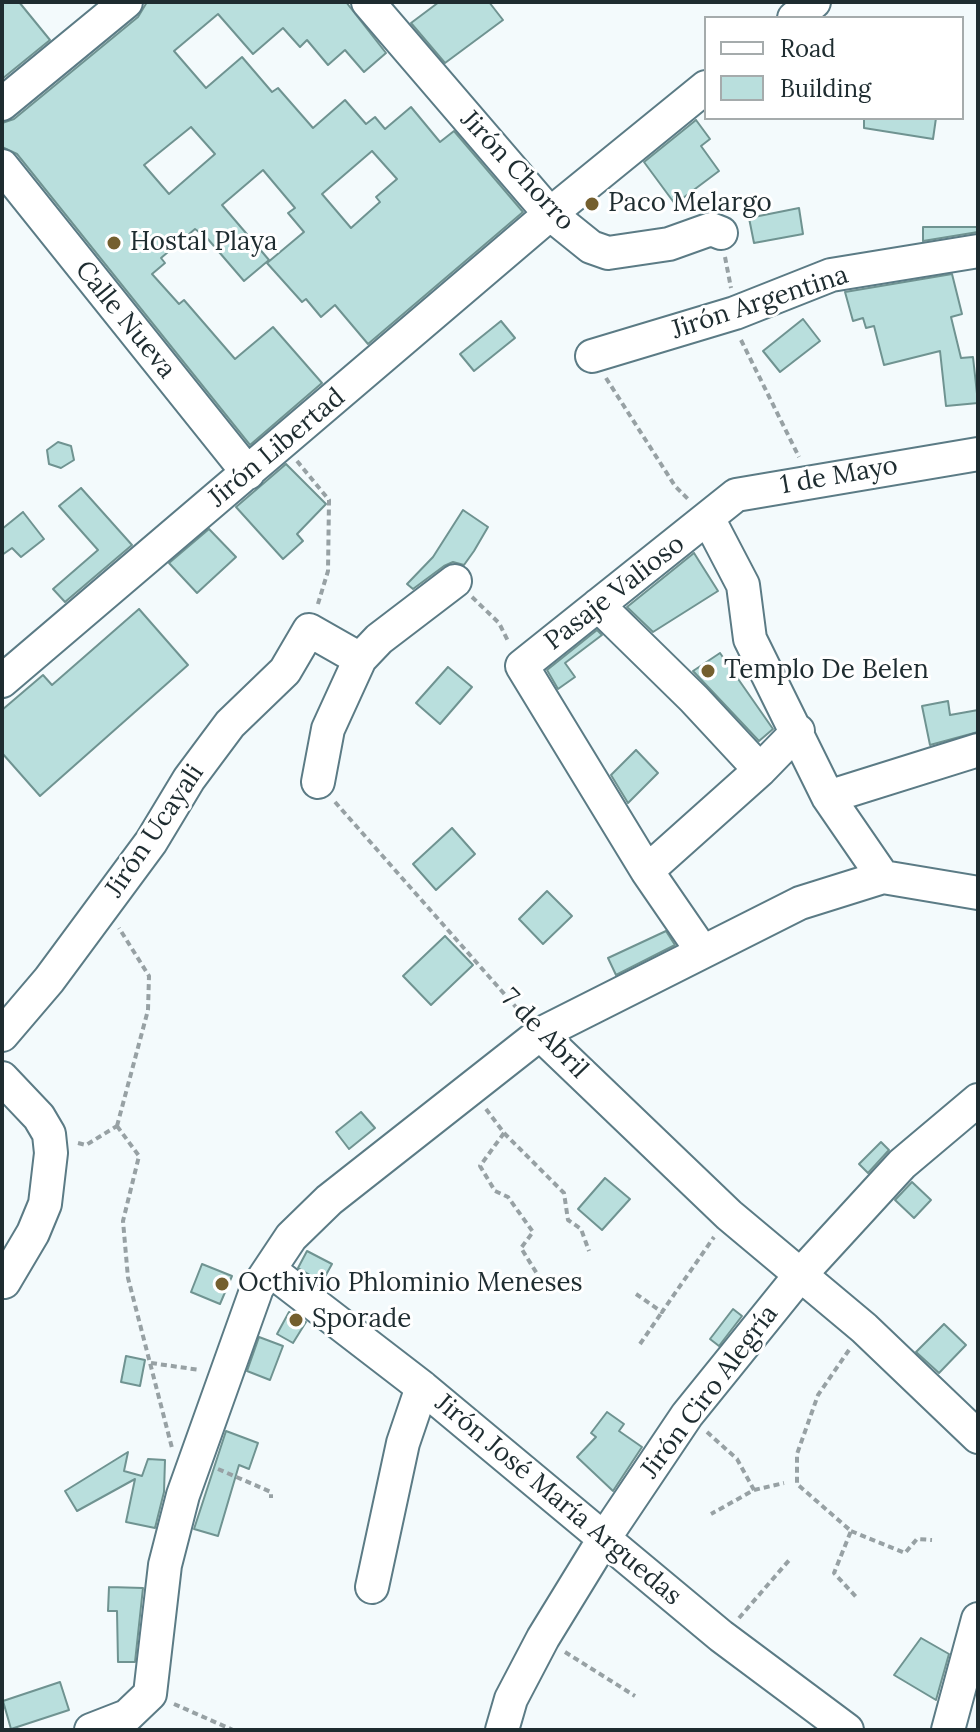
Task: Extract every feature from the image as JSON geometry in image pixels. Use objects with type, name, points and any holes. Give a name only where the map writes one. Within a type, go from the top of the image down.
[{"type":"street","points":[[2,104],[126,2]]},
{"type":"street","name":"Jirón Chorro","points":[[368,2],[550,214],[599,252],[669,244],[711,229],[721,233]]},
{"type":"street","points":[[796,16],[814,2]]},
{"type":"street","name":"Jirón Libertad","points":[[2,681],[550,214],[704,89]]},
{"type":"street","name":"Calle Nueva","points":[[2,166],[248,473]]},
{"type":"street","name":"Jirón Argentina","points":[[592,356],[735,313],[831,275],[978,251]]},
{"type":"street","name":"1 de Mayo","points":[[708,518],[736,495],[811,485],[916,462],[978,454]]},
{"type":"street","points":[[708,518],[743,585],[750,639],[828,797],[883,877]]},
{"type":"street","name":"Pasaje Valioso","points":[[522,666],[708,518]]},
{"type":"street","points":[[318,782],[328,729],[360,659],[379,639],[455,581]]},
{"type":"street","points":[[598,605],[694,699],[760,770]]},
{"type":"street","points":[[309,630],[360,659]]},
{"type":"street","name":"Jirón Ucayali","points":[[2,1035],[49,980],[151,842],[230,724],[285,671],[309,630]]},
{"type":"street","points":[[522,666],[647,871],[702,951]]},
{"type":"street","points":[[647,871],[760,770],[798,731]]},
{"type":"street","points":[[828,797],[978,750]]},
{"type":"street","points":[[91,1730],[127,1716],[150,1694],[165,1565],[183,1495],[185,1457],[228,1374],[257,1288],[291,1237],[329,1200],[540,1034],[800,903],[883,877],[978,893]]},
{"type":"street","name":"7 de Abril","points":[[540,1034],[729,1215],[864,1328],[978,1437]]},
{"type":"street","points":[[2,1078],[39,1117],[49,1134],[51,1153],[45,1204],[33,1233],[4,1282]]},
{"type":"street","name":"Jirón Ciro Alegría","points":[[502,1730],[511,1699],[543,1638],[605,1537],[687,1415],[801,1274],[902,1164],[978,1100]]},
{"type":"street","name":"Jirón José María Arguedas","points":[[270,1270],[422,1387],[721,1636],[847,1730]]},
{"type":"street","points":[[372,1587],[403,1443],[422,1387]]},
{"type":"street","points":[[948,1730],[978,1619]]},
{"type":"path","points":[[721,233],[744,351],[779,411],[811,485]]},
{"type":"path","points":[[592,356],[675,486],[708,518]]},
{"type":"path","points":[[283,444],[329,500],[328,571],[309,630]]},
{"type":"path","points":[[455,581],[499,623],[522,666]]},
{"type":"path","name":"7 de Abril","points":[[318,782],[540,1034]]},
{"type":"path","points":[[49,1134],[86,1145],[117,1126],[148,1010],[149,976],[104,906]]},
{"type":"path","points":[[471,1087],[504,1133],[564,1193],[568,1220],[581,1229],[589,1251]]},
{"type":"path","points":[[117,1126],[139,1156],[131,1177],[123,1221],[128,1278],[151,1363],[185,1457],[271,1492],[271,1498]]},
{"type":"path","points":[[504,1133],[480,1166],[495,1191],[508,1197],[533,1232],[521,1248],[549,1293]]},
{"type":"path","points":[[640,1344],[729,1215]]},
{"type":"path","points":[[636,1294],[662,1312]]},
{"type":"path","points":[[864,1328],[818,1395],[797,1454],[797,1484],[851,1531],[905,1553],[917,1539],[932,1540]]},
{"type":"path","points":[[151,1363],[228,1374]]},
{"type":"path","points":[[687,1415],[737,1459],[754,1490]]},
{"type":"path","points":[[711,1514],[754,1490],[784,1483]]},
{"type":"path","points":[[851,1531],[834,1573],[858,1599]]},
{"type":"path","points":[[721,1636],[771,1585],[791,1558]]},
{"type":"path","points":[[543,1638],[635,1696]]},
{"type":"path","points":[[150,1694],[233,1730]]},
{"type":"building","points":[[2,2],[19,2],[50,40],[2,79]]},
{"type":"building","points":[[147,2],[346,2],[386,53],[364,72],[345,50],[328,65],[307,40],[300,47],[283,28],[253,54],[218,14],[174,51],[206,88],[242,57],[272,92],[278,88],[313,128],[345,100],[366,124],[375,117],[385,129],[411,107],[440,142],[454,131],[523,212],[368,344],[335,305],[321,317],[306,299],[302,302],[267,263],[304,232],[288,213],[295,208],[263,170],[222,205],[269,260],[244,281],[207,238],[195,229],[161,258],[165,263],[152,274],[179,304],[184,300],[235,359],[273,327],[322,383],[250,445],[17,154],[2,147],[2,123],[14,119],[138,17]],"holes":[[[191,127],[215,154],[169,194],[144,165]],[[372,151],[397,179],[376,197],[380,202],[351,228],[322,194]]]},
{"type":"building","points":[[439,2],[489,2],[503,20],[445,63],[411,23]]},
{"type":"building","points":[[696,120],[710,139],[701,146],[719,171],[675,204],[644,162]]},
{"type":"building","points":[[864,120],[936,120],[933,139],[864,128]]},
{"type":"building","points":[[799,208],[803,234],[754,243],[749,218]]},
{"type":"building","points":[[923,227],[978,227],[978,232],[923,241]]},
{"type":"building","points":[[952,274],[962,314],[951,317],[961,358],[973,357],[978,403],[946,406],[940,351],[884,365],[874,326],[866,328],[863,318],[853,321],[845,292]]},
{"type":"building","points":[[803,319],[820,341],[780,372],[763,351]]},
{"type":"building","points":[[501,321],[515,338],[474,371],[460,354]]},
{"type":"building","points":[[58,442],[71,446],[74,460],[61,468],[49,464],[47,450]]},
{"type":"building","points":[[286,464],[326,504],[297,534],[303,541],[283,559],[236,507]]},
{"type":"building","points":[[81,488],[132,545],[65,602],[53,589],[98,550],[59,506]]},
{"type":"building","points":[[463,510],[488,527],[474,551],[464,565],[453,562],[444,566],[413,589],[407,584],[433,557]]},
{"type":"building","points":[[23,512],[44,539],[21,557],[12,548],[2,555],[2,529]]},
{"type":"building","points":[[209,529],[236,557],[197,593],[169,563]]},
{"type":"building","points":[[694,553],[718,591],[653,632],[627,607]]},
{"type":"building","points":[[139,609],[188,665],[40,796],[2,753],[2,710],[43,675],[52,685]]},
{"type":"building","points":[[597,630],[602,635],[565,663],[575,677],[558,689],[547,670]]},
{"type":"building","points":[[720,653],[773,729],[759,741],[693,671]]},
{"type":"building","points":[[448,667],[472,687],[440,724],[416,703]]},
{"type":"building","points":[[948,701],[950,715],[978,710],[978,732],[930,745],[922,706]]},
{"type":"building","points":[[636,750],[658,773],[628,803],[611,775]]},
{"type":"building","points":[[452,828],[475,854],[436,890],[413,864]]},
{"type":"building","points":[[547,891],[572,916],[543,944],[519,919]]},
{"type":"building","points":[[666,931],[675,945],[616,975],[608,958]]},
{"type":"building","points":[[445,936],[473,965],[431,1005],[403,976]]},
{"type":"building","points":[[361,1112],[375,1128],[349,1149],[336,1132]]},
{"type":"building","points":[[881,1142],[889,1150],[868,1173],[859,1164]]},
{"type":"building","points":[[605,1178],[630,1199],[602,1230],[578,1209]]},
{"type":"building","points":[[912,1182],[931,1200],[914,1218],[895,1200]]},
{"type":"building","points":[[307,1251],[332,1264],[322,1282],[298,1268]]},
{"type":"building","points":[[202,1264],[232,1276],[220,1304],[191,1292]]},
{"type":"building","points":[[733,1309],[742,1316],[719,1346],[710,1339]]},
{"type":"building","points":[[289,1312],[306,1322],[293,1343],[277,1334]]},
{"type":"building","points":[[944,1324],[966,1345],[939,1373],[916,1352]]},
{"type":"building","points":[[259,1337],[283,1346],[270,1380],[247,1371]]},
{"type":"building","points":[[126,1356],[145,1360],[140,1386],[121,1382]]},
{"type":"building","points":[[607,1412],[624,1424],[619,1431],[642,1447],[613,1491],[577,1457],[596,1437],[591,1433]]},
{"type":"building","points":[[226,1431],[258,1443],[249,1469],[239,1465],[218,1536],[194,1529]]},
{"type":"building","points":[[128,1452],[124,1471],[142,1476],[148,1459],[165,1460],[164,1492],[155,1528],[126,1522],[135,1479],[77,1511],[65,1491]]},
{"type":"building","points":[[109,1587],[143,1588],[135,1662],[118,1662],[117,1611],[108,1611]]},
{"type":"building","points":[[921,1638],[949,1654],[936,1700],[894,1675]]},
{"type":"building","points":[[60,1682],[69,1710],[11,1729],[3,1701]]},
{"type":"place","name":"Paco Melargo","points":[[592,204]]},
{"type":"place","name":"Hostal Playa","points":[[114,243]]},
{"type":"place","name":"Templo De Belen","points":[[708,671]]},
{"type":"place","name":"Octhivio Phlominio Meneses","points":[[222,1284]]},
{"type":"place","name":"Sporade","points":[[296,1320]]}]
